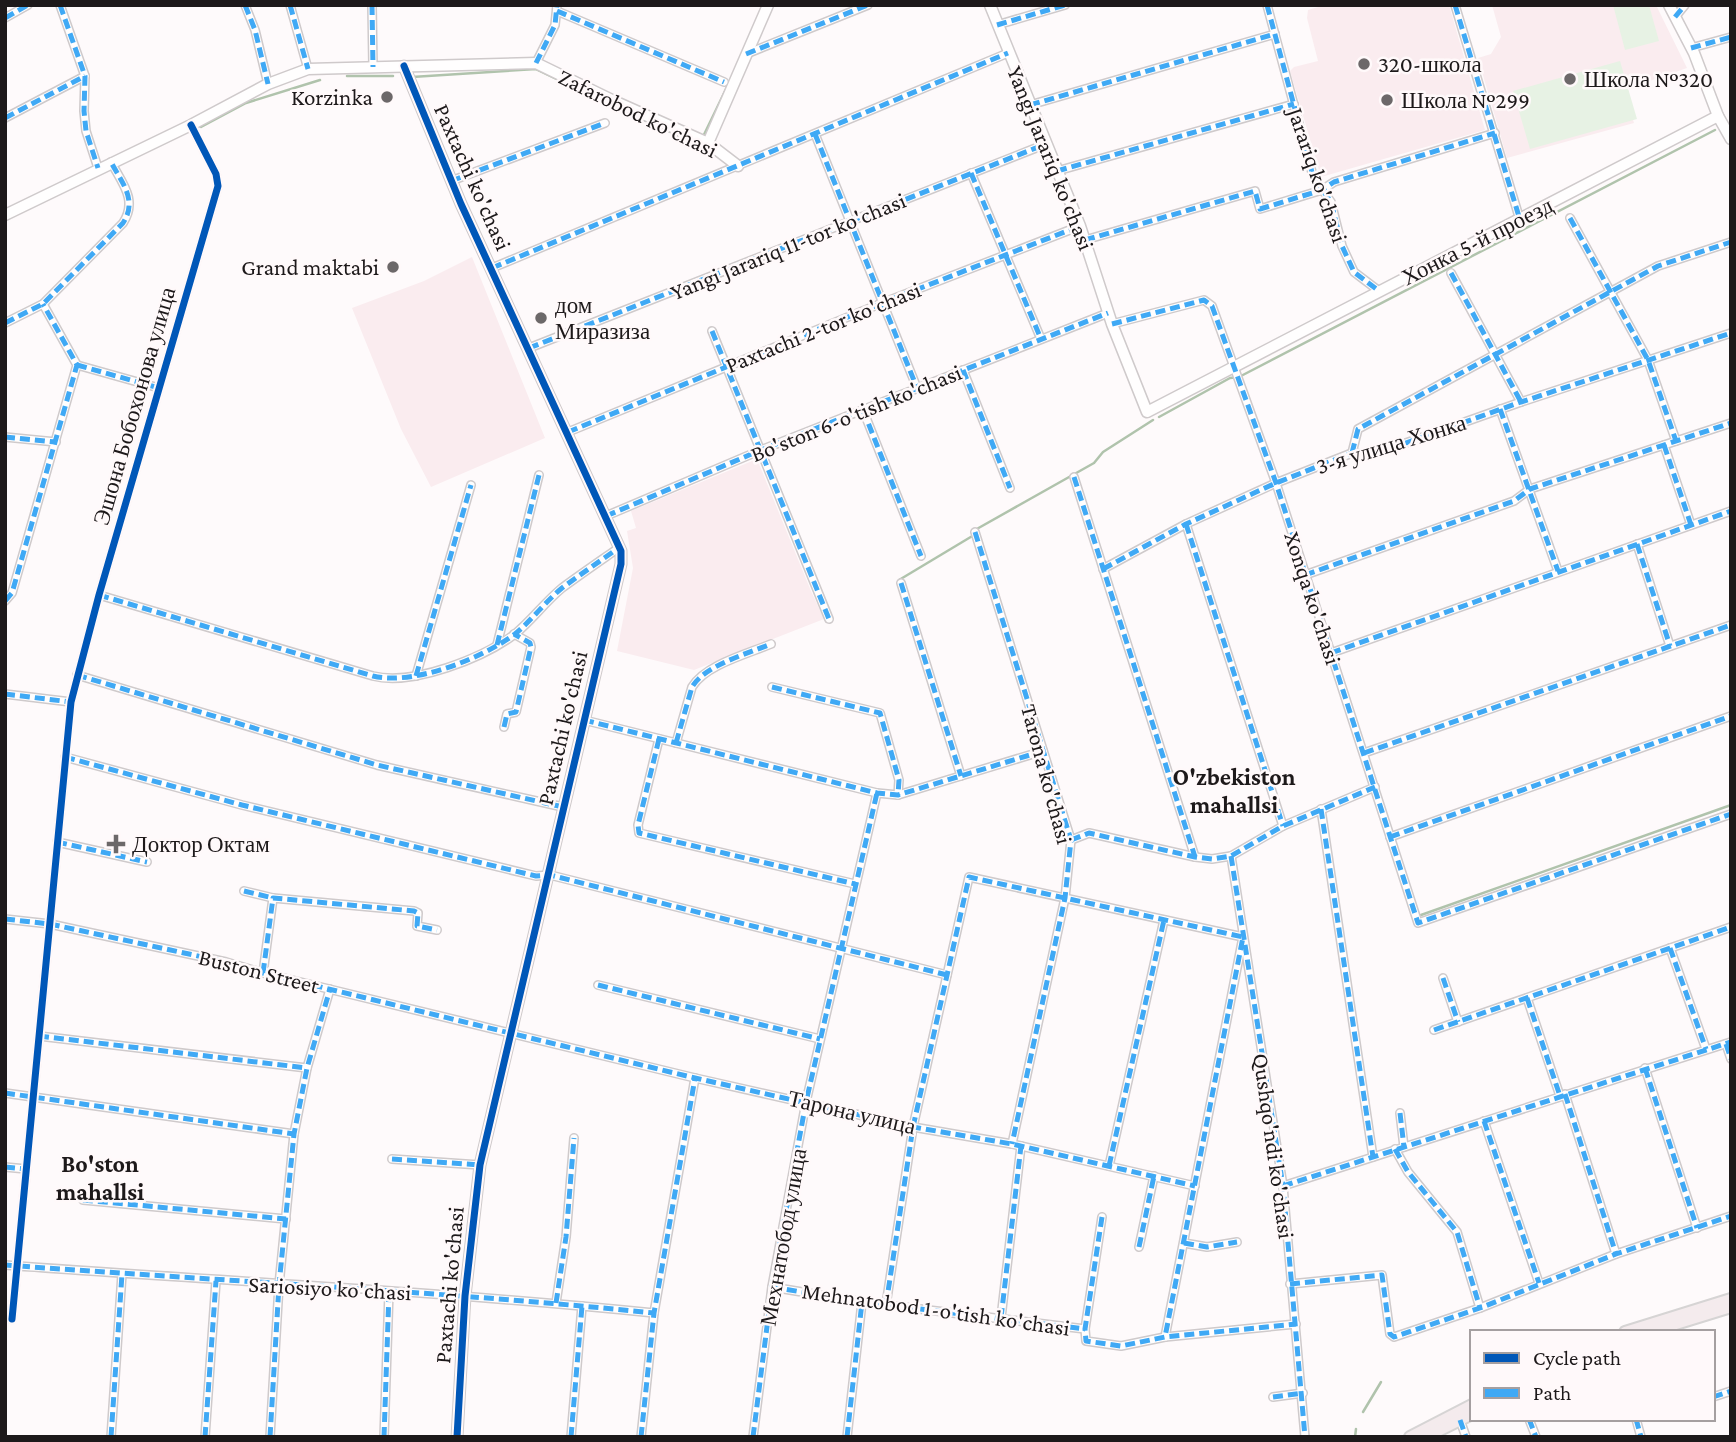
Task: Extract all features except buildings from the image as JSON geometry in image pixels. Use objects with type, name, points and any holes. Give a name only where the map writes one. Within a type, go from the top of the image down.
[{"type":"main road","points":[[1631,1330],[1731,1299]]},
{"type":"main road","points":[[1656,1330],[1731,1307]]},
{"type":"main road","points":[[1410,1437],[1470,1406]]},
{"type":"main road","points":[[1426,1437],[1470,1415]]},
{"type":"street","points":[[5,18],[28,5]]},
{"type":"street","points":[[60,5],[85,76],[86,131],[98,168]]},
{"type":"street","points":[[245,5],[255,30],[268,84]]},
{"type":"street","points":[[290,5],[308,69]]},
{"type":"street","points":[[372,5],[373,67]]},
{"type":"street","points":[[708,143],[768,5]]},
{"type":"street","points":[[746,54],[868,5]]},
{"type":"street","name":"Yangi Jarariq ko'chasi","points":[[990,5],[1080,226],[1108,313],[1147,412],[1236,368]]},
{"type":"street","points":[[997,25],[1065,5]]},
{"type":"street","name":"Jarariq ko'chasi","points":[[1267,5],[1313,176],[1331,201],[1342,246],[1354,272],[1380,291]]},
{"type":"street","points":[[1455,5],[1520,220]]},
{"type":"street","points":[[1669,5],[1692,48],[1718,116],[1731,139]]},
{"type":"street","points":[[1675,17],[1685,5]]},
{"type":"street","points":[[557,8],[724,82]]},
{"type":"street","name":"Zafarobod ko'chasi","points":[[536,63],[555,25],[557,8]]},
{"type":"street","points":[[1030,105],[1275,34]]},
{"type":"street","points":[[1692,48],[1731,37]]},
{"type":"street","points":[[492,268],[1008,53]]},
{"type":"street","name":"Zafarobod ko'chasi","points":[[5,215],[191,125],[268,84],[308,69],[536,63],[708,143],[738,166]]},
{"type":"street","name":"Paxtachi ko'chasi","points":[[404,66],[451,181],[620,547],[621,564],[480,1166],[465,1296],[457,1437]]},
{"type":"street","points":[[5,118],[85,76]]},
{"type":"street","points":[[1057,171],[1294,104]]},
{"type":"street","name":"Хонка 5-й проезд","points":[[1236,368],[1718,116]]},
{"type":"street","points":[[451,181],[605,123]]},
{"type":"street","name":"Эшона Бобохонова улица","points":[[17,1266],[71,702],[99,595],[218,186],[216,174],[191,125]]},
{"type":"street","points":[[1085,240],[1255,191],[1261,209],[1322,190],[1334,182],[1495,133]]},
{"type":"street","points":[[815,134],[917,388]]},
{"type":"street","name":"Yangi Jarariq 11-tor ko'chasi","points":[[529,348],[1046,144]]},
{"type":"street","points":[[5,323],[43,304],[130,213],[130,202],[111,162]]},
{"type":"street","points":[[971,173],[1041,339]]},
{"type":"street","points":[[1570,218],[1648,360],[1676,441]]},
{"type":"street","name":"Paxtachi 2-tor ko'chasi","points":[[568,432],[881,303],[1080,226]]},
{"type":"street","points":[[1352,453],[1358,429],[1658,266],[1731,242]]},
{"type":"street","points":[[1451,273],[1521,402]]},
{"type":"street","name":"Xonqa ko'chasi","points":[[1112,324],[1204,300],[1212,306],[1276,483],[1418,923],[1731,814]]},
{"type":"street","points":[[5,601],[12,593],[77,365],[43,304]]},
{"type":"street","name":"Bo'ston 6-o'tish ko'chasi","points":[[606,516],[761,450],[1108,313]]},
{"type":"street","points":[[712,331],[829,619]]},
{"type":"street","name":"3-я улица Хонка","points":[[1103,569],[1186,524],[1276,483],[1352,453],[1375,454],[1500,409],[1731,333]]},
{"type":"street","points":[[77,365],[159,388]]},
{"type":"street","points":[[963,370],[1010,488]]},
{"type":"street","points":[[1500,409],[1558,571]]},
{"type":"street","points":[[863,410],[922,556]]},
{"type":"street","points":[[1305,575],[1514,501],[1530,489],[1731,423]]},
{"type":"street","points":[[5,437],[56,442]]},
{"type":"street","points":[[1664,445],[1691,525]]},
{"type":"street","points":[[496,645],[539,475]]},
{"type":"street","points":[[1074,477],[1195,857]]},
{"type":"street","points":[[416,676],[471,485]]},
{"type":"street","points":[[1331,653],[1731,512]]},
{"type":"street","points":[[1186,524],[1283,826]]},
{"type":"street","name":"Tarona ko'chasi","points":[[975,532],[1071,840],[1065,898],[1016,1145],[1001,1318]]},
{"type":"street","points":[[1637,544],[1670,646]]},
{"type":"street","points":[[99,595],[386,679],[416,676],[460,662],[496,645],[514,634],[560,590],[620,547]]},
{"type":"street","points":[[901,583],[961,776]]},
{"type":"street","points":[[1364,753],[1731,625]]},
{"type":"street","points":[[504,727],[507,714],[516,712],[531,647],[528,641],[514,634]]},
{"type":"street","points":[[677,743],[696,680],[712,669],[771,645]]},
{"type":"street","points":[[77,675],[377,765],[563,807]]},
{"type":"street","points":[[772,687],[880,713],[897,774],[898,795]]},
{"type":"street","points":[[5,694],[71,702]]},
{"type":"street","points":[[1390,837],[1731,716]]},
{"type":"street","points":[[583,720],[877,793],[898,795],[1043,751]]},
{"type":"street","points":[[659,739],[638,825],[639,833],[855,884]]},
{"type":"street","points":[[65,757],[362,835],[536,877],[550,874],[947,975]]},
{"type":"street","points":[[1071,840],[1089,833],[1195,857],[1212,859],[1231,856],[1283,826],[1375,787]]},
{"type":"street","name":"Мехнатобод улица","points":[[753,1437],[772,1287],[806,1102],[877,793]]},
{"type":"street","points":[[1321,809],[1373,1157]]},
{"type":"street","points":[[57,842],[147,862]]},
{"type":"street","name":"Qushqo'ndi ko'chasi","points":[[1231,856],[1283,1186],[1305,1437]]},
{"type":"street","points":[[886,1305],[913,1127],[969,877],[1243,937],[1165,1337]]},
{"type":"street","points":[[244,891],[273,898],[414,911],[418,913],[417,926],[437,930]]},
{"type":"street","points":[[263,973],[273,898]]},
{"type":"street","name":"Buston Street","points":[[5,919],[50,924],[226,962],[511,1031]]},
{"type":"street","points":[[1109,1166],[1164,920]]},
{"type":"street","points":[[1434,1030],[1731,927]]},
{"type":"street","points":[[1670,948],[1706,1049]]},
{"type":"street","points":[[1443,978],[1458,1022]]},
{"type":"street","points":[[598,985],[820,1039]]},
{"type":"street","points":[[270,1437],[279,1285],[294,1134],[307,1068],[330,989]]},
{"type":"street","points":[[1527,998],[1616,1254]]},
{"type":"street","name":"Тарона улица","points":[[511,1031],[913,1127],[1016,1145],[1195,1186]]},
{"type":"street","points":[[39,1036],[307,1068]]},
{"type":"street","points":[[1283,1186],[1706,1049],[1728,1043],[1731,1059]]},
{"type":"street","points":[[1645,1068],[1697,1228]]},
{"type":"street","points":[[641,1437],[654,1313],[695,1077]]},
{"type":"street","points":[[5,1093],[294,1134]]},
{"type":"street","points":[[1400,1113],[1404,1147]]},
{"type":"street","points":[[1484,1121],[1539,1283]]},
{"type":"street","points":[[556,1303],[566,1237],[574,1138]]},
{"type":"street","points":[[1395,1149],[1404,1167],[1457,1232],[1480,1308]]},
{"type":"street","points":[[392,1159],[480,1166]]},
{"type":"street","points":[[5,1167],[26,1169]]},
{"type":"street","points":[[1139,1247],[1154,1177]]},
{"type":"street","points":[[83,1200],[286,1219]]},
{"type":"street","points":[[1290,1284],[1382,1275],[1391,1337],[1480,1308],[1616,1254],[1731,1216]]},
{"type":"street","points":[[1085,1329],[1102,1217]]},
{"type":"street","points":[[1184,1243],[1207,1247],[1237,1242]]},
{"type":"street","name":"Sariosiyo ko'chasi","points":[[5,1265],[465,1296],[654,1313]]},
{"type":"street","points":[[12,1319],[17,1266]]},
{"type":"street","points":[[111,1437],[122,1274]]},
{"type":"street","points":[[205,1437],[216,1281]]},
{"type":"street","name":"Mehnatobod 1-o'tish ko'chasi","points":[[772,1287],[862,1302],[1085,1329],[1086,1341],[1110,1346],[1165,1337],[1296,1324]]},
{"type":"street","points":[[384,1437],[388,1292]]},
{"type":"street","points":[[847,1437],[862,1302]]},
{"type":"street","points":[[571,1437],[582,1306]]},
{"type":"street","points":[[1273,1397],[1303,1393]]},
{"type":"street","points":[[1460,1420],[1466,1437]]},
{"type":"shaded area","name":"Школа №299","points":[[1325,5],[1449,5],[1485,130],[1321,177],[1290,71],[1294,67],[1318,61],[1307,18],[1308,10]]},
{"type":"shaded area","name":"Школа №320","points":[[1492,5],[1656,5],[1687,68],[1624,90],[1634,123],[1507,158],[1478,58],[1491,54],[1501,37]]},
{"type":"shaded area","points":[[472,257],[545,438],[431,487],[401,429],[352,308],[424,281]]},
{"type":"shaded area","points":[[757,459],[824,619],[694,670],[617,651],[633,568],[627,531],[636,528],[631,511]]},
{"type":"green space","points":[[1613,5],[1649,5],[1659,41],[1625,50]]},
{"type":"green space","points":[[1620,61],[1637,119],[1530,149],[1513,91]]},
{"type":"waterway","points":[[412,77],[536,69],[605,102]]},
{"type":"waterway","points":[[347,76],[393,76]]},
{"type":"waterway","points":[[201,127],[246,103],[320,80]]},
{"type":"waterway","points":[[638,117],[699,145],[728,85]]},
{"type":"waterway","points":[[1159,417],[1715,130]]},
{"type":"waterway","points":[[975,530],[1094,463],[1103,452],[1153,420]]},
{"type":"waterway","points":[[899,580],[974,535]]},
{"type":"waterway","points":[[1421,915],[1731,805]]},
{"type":"waterway","points":[[1363,1412],[1381,1382]]},
{"type":"waterway","points":[[1355,1437],[1356,1429]]},
{"type":"marked path","points":[[5,18],[28,5]]},
{"type":"marked path","points":[[60,5],[85,76],[86,131],[98,168]]},
{"type":"marked path","points":[[245,5],[255,30],[268,84]]},
{"type":"marked path","points":[[290,5],[308,69]]},
{"type":"marked path","points":[[372,5],[373,67]]},
{"type":"marked path","points":[[536,63],[555,25],[557,5]]},
{"type":"marked path","points":[[746,54],[868,5]]},
{"type":"marked path","points":[[997,25],[1065,5]]},
{"type":"marked path","points":[[1267,5],[1313,176],[1331,202],[1342,246],[1354,272],[1379,291]]},
{"type":"marked path","points":[[1455,5],[1520,220]]},
{"type":"marked path","points":[[1675,17],[1685,5]]},
{"type":"marked path","points":[[557,11],[724,82]]},
{"type":"marked path","points":[[1030,105],[1275,34]]},
{"type":"marked path","points":[[1691,48],[1731,37]]},
{"type":"marked path","points":[[492,268],[1008,53]]},
{"type":"marked path","points":[[5,118],[85,76]]},
{"type":"marked path","points":[[1057,171],[1294,104]]},
{"type":"marked path","points":[[451,181],[605,123]]},
{"type":"marked path","points":[[1085,240],[1255,191],[1260,209],[1322,190],[1334,182],[1495,133]]},
{"type":"marked path","points":[[815,134],[917,388]]},
{"type":"marked path","points":[[529,348],[1046,144]]},
{"type":"marked path","points":[[5,323],[43,304],[123,223],[129,199],[111,162]]},
{"type":"marked path","points":[[971,173],[1041,339]]},
{"type":"marked path","points":[[1570,218],[1648,360],[1676,441]]},
{"type":"marked path","points":[[568,432],[882,303],[1080,226]]},
{"type":"marked path","points":[[1352,453],[1358,429],[1658,266],[1731,242]]},
{"type":"marked path","points":[[1451,273],[1521,402]]},
{"type":"marked path","points":[[1112,324],[1204,300],[1212,306],[1276,483],[1418,923],[1731,814]]},
{"type":"marked path","points":[[5,601],[12,593],[77,365],[43,304]]},
{"type":"marked path","points":[[606,516],[761,450],[1108,313]]},
{"type":"marked path","points":[[712,331],[829,619]]},
{"type":"marked path","points":[[1103,569],[1186,524],[1276,483],[1352,453],[1375,454],[1521,402],[1731,333]]},
{"type":"marked path","points":[[77,365],[159,388]]},
{"type":"marked path","points":[[963,370],[1010,488]]},
{"type":"marked path","points":[[1500,409],[1558,571]]},
{"type":"marked path","points":[[863,410],[921,556]]},
{"type":"marked path","points":[[1305,575],[1514,501],[1530,489],[1731,423]]},
{"type":"marked path","points":[[5,437],[56,442]]},
{"type":"marked path","points":[[1664,445],[1691,525]]},
{"type":"marked path","points":[[497,645],[539,475]]},
{"type":"marked path","points":[[1074,477],[1195,857]]},
{"type":"marked path","points":[[416,676],[471,485]]},
{"type":"marked path","points":[[1331,653],[1731,511]]},
{"type":"marked path","points":[[1186,524],[1283,826]]},
{"type":"marked path","points":[[975,532],[1071,840],[1065,898],[1012,1144]]},
{"type":"marked path","points":[[1637,544],[1670,646]]},
{"type":"marked path","points":[[99,595],[373,676],[408,677],[447,668],[501,643],[521,629],[562,588],[620,547]]},
{"type":"marked path","points":[[901,583],[961,776]]},
{"type":"marked path","points":[[1364,753],[1731,625]]},
{"type":"marked path","points":[[504,727],[507,714],[516,712],[531,647],[530,643],[514,634]]},
{"type":"marked path","points":[[676,743],[692,687],[698,679],[716,666],[771,644]]},
{"type":"marked path","points":[[77,675],[377,765],[563,807]]},
{"type":"marked path","points":[[772,687],[880,713],[899,780],[898,795]]},
{"type":"marked path","points":[[5,694],[71,702]]},
{"type":"marked path","points":[[1390,837],[1731,716]]},
{"type":"marked path","points":[[584,720],[877,793],[898,795],[1043,751]]},
{"type":"marked path","points":[[659,739],[638,825],[639,833],[855,884]]},
{"type":"marked path","points":[[65,757],[242,805],[536,876],[550,875],[947,975]]},
{"type":"marked path","points":[[1071,840],[1089,833],[1195,857],[1212,859],[1231,856],[1283,826],[1375,787]]},
{"type":"marked path","points":[[753,1437],[772,1287],[806,1102],[877,793]]},
{"type":"marked path","points":[[1321,809],[1373,1157]]},
{"type":"marked path","points":[[57,842],[147,862]]},
{"type":"marked path","points":[[1231,856],[1283,1186],[1305,1437]]},
{"type":"marked path","points":[[886,1305],[913,1127],[969,877],[1243,937],[1165,1337]]},
{"type":"marked path","points":[[244,891],[273,898]]},
{"type":"marked path","points":[[263,973],[273,898],[414,911],[418,913],[417,926],[437,930]]},
{"type":"marked path","points":[[5,919],[50,924],[226,962],[695,1078],[913,1127],[1012,1144],[1195,1186]]},
{"type":"marked path","points":[[1109,1166],[1164,920]]},
{"type":"marked path","points":[[1434,1030],[1731,927]]},
{"type":"marked path","points":[[1670,948],[1706,1049]]},
{"type":"marked path","points":[[1443,978],[1458,1022]]},
{"type":"marked path","points":[[598,985],[820,1039]]},
{"type":"marked path","points":[[270,1437],[279,1285],[294,1134],[307,1068],[330,989]]},
{"type":"marked path","points":[[1527,998],[1560,1096]]},
{"type":"marked path","points":[[39,1036],[307,1068]]},
{"type":"marked path","points":[[1283,1186],[1731,1042]]},
{"type":"marked path","points":[[1726,1044],[1731,1059]]},
{"type":"marked path","points":[[1645,1068],[1697,1228]]},
{"type":"marked path","points":[[641,1437],[654,1313],[695,1078]]},
{"type":"marked path","points":[[5,1093],[294,1134]]},
{"type":"marked path","points":[[1565,1094],[1616,1254]]},
{"type":"marked path","points":[[1400,1113],[1404,1147]]},
{"type":"marked path","points":[[1484,1121],[1539,1283]]},
{"type":"marked path","points":[[556,1303],[566,1237],[574,1138]]},
{"type":"marked path","points":[[1001,1318],[1021,1146]]},
{"type":"marked path","points":[[1395,1149],[1408,1172],[1457,1232],[1480,1308]]},
{"type":"marked path","points":[[392,1159],[480,1165]]},
{"type":"marked path","points":[[5,1167],[26,1169]]},
{"type":"marked path","points":[[1139,1247],[1154,1176]]},
{"type":"marked path","points":[[83,1200],[286,1219]]},
{"type":"marked path","points":[[1290,1284],[1382,1275],[1390,1334],[1394,1337],[1480,1308],[1616,1254],[1731,1216]]},
{"type":"marked path","points":[[1102,1217],[1085,1329],[1086,1341],[1121,1346],[1165,1337],[1296,1324]]},
{"type":"marked path","points":[[1184,1243],[1207,1247],[1237,1242]]},
{"type":"marked path","points":[[5,1265],[411,1292],[654,1313]]},
{"type":"marked path","points":[[111,1437],[122,1274]]},
{"type":"marked path","points":[[205,1437],[216,1281]]},
{"type":"marked path","points":[[772,1287],[862,1302],[1085,1329]]},
{"type":"marked path","points":[[384,1437],[389,1292]]},
{"type":"marked path","points":[[847,1437],[862,1302]]},
{"type":"marked path","points":[[571,1437],[582,1306]]},
{"type":"marked path","points":[[1715,1396],[1731,1391]]},
{"type":"marked path","points":[[1273,1397],[1303,1393]]},
{"type":"marked path","points":[[1460,1420],[1466,1437]]},
{"type":"marked path","points":[[1530,1421],[1536,1437]]},
{"type":"marked path","points":[[1637,1421],[1641,1437]]},
{"type":"cycle path","points":[[404,66],[461,204],[621,551],[621,564],[480,1165],[465,1296],[457,1437]]},
{"type":"cycle path","points":[[12,1319],[71,702],[99,595],[218,186],[216,174],[191,125]]},
{"type":"place","name":"320-школа","points":[[1364,64]]},
{"type":"place","name":"Школа №320","points":[[1570,79]]},
{"type":"place","name":"Korzinka","points":[[387,97]]},
{"type":"place","name":"Школа №299","points":[[1387,100]]},
{"type":"place","name":"Grand maktabi","points":[[393,267]]},
{"type":"place","name":"дом Миразиза","points":[[541,318]]},
{"type":"place","name":"Доктор Октам","points":[[116,844]]},
{"type":"district","name":"O'zbekiston mahallsi","points":[[1234,791]]},
{"type":"district","name":"Bo'ston mahallsi","points":[[100,1178]]}]
